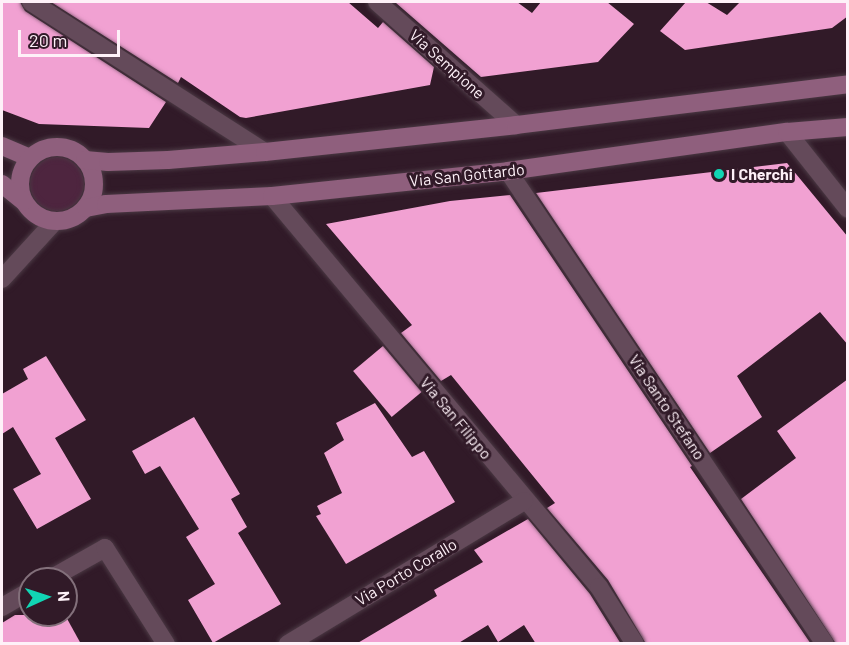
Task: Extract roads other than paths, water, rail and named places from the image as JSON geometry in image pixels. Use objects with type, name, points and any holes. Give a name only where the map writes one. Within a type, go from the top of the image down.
[{"type":"main road","points":[[85,160],[156,160],[265,152],[516,125],[848,84]]},
{"type":"main road","name":"Via San Gottardo","points":[[86,208],[106,204],[272,196],[508,171],[787,132],[848,127]]},
{"type":"main road","points":[[2,146],[30,158]]},
{"type":"main road","points":[[2,184],[37,216],[54,222],[75,217],[86,208],[92,197],[94,182],[92,171],[85,160],[75,152],[60,147],[45,149],[30,158],[23,169],[20,182],[24,202]]},
{"type":"street","points":[[31,2],[265,152]]},
{"type":"street","name":"Via Sempione","points":[[378,2],[516,125]]},
{"type":"street","points":[[787,132],[848,209]]},
{"type":"street","name":"Via Santo Stefano","points":[[508,171],[825,644]]},
{"type":"street","name":"Via San Filippo","points":[[272,196],[599,587],[635,644]]},
{"type":"street","points":[[2,279],[54,222]]},
{"type":"street","name":"Via Porto Corallo","points":[[288,644],[525,501]]},
{"type":"street","points":[[71,567],[105,548],[166,644]]},
{"type":"street","points":[[2,607],[18,598]]},
{"type":"place","name":"I Cherchi","points":[[719,174]]}]
